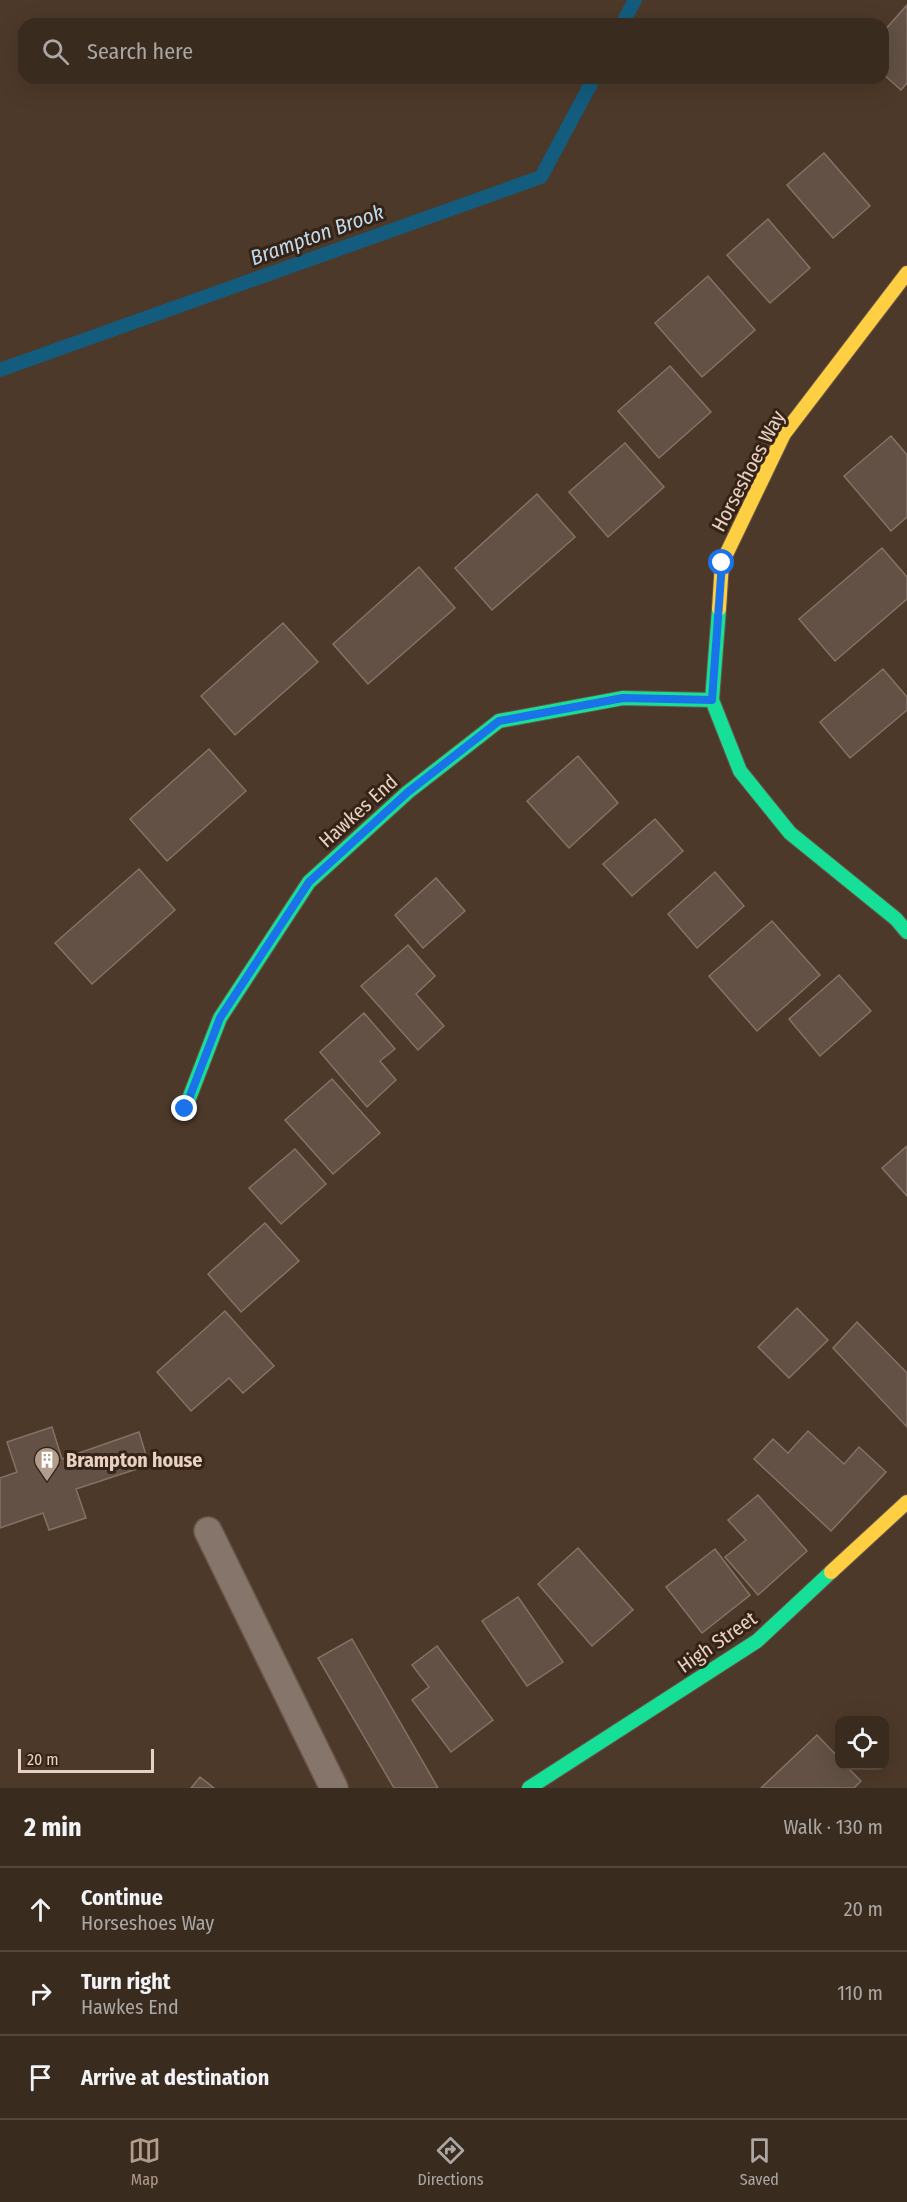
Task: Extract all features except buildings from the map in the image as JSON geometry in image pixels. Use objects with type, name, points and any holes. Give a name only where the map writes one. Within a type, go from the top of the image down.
[{"type":"street","name":"Horseshoes Way","points":[[907,273],[784,434],[722,563],[712,700],[740,771],[789,833],[896,919],[907,932]]},
{"type":"street","name":"Hawkes End","points":[[185,1109],[220,1018],[309,882],[408,792],[444,763],[499,721],[623,698],[712,700]]},
{"type":"street","name":"High Street","points":[[529,1788],[757,1641],[907,1502]]},
{"type":"lane","points":[[208,1531],[334,1788]]},
{"type":"waterway","name":"Brampton Brook","points":[[625,18],[635,0]]},
{"type":"waterway","name":"Brampton Brook","points":[[0,370],[541,177],[591,84]]},
{"type":"traffic: fast","points":[[719,609],[712,700],[740,771],[790,833],[896,919],[907,932]]},
{"type":"traffic: fast","points":[[185,1109],[220,1018],[309,882],[408,792],[499,721],[623,698],[712,700]]},
{"type":"traffic: fast","points":[[529,1788],[757,1641],[831,1572]]},
{"type":"traffic: slow","points":[[719,609],[722,563],[784,434],[907,273]]},
{"type":"traffic: slow","points":[[831,1572],[907,1502]]},
{"type":"place","name":"Brampton house","points":[[47,1483]]},
{"type":"route","points":[[185,1109],[220,1018],[309,882],[408,792],[499,721],[623,698],[712,700],[722,563]]}]
